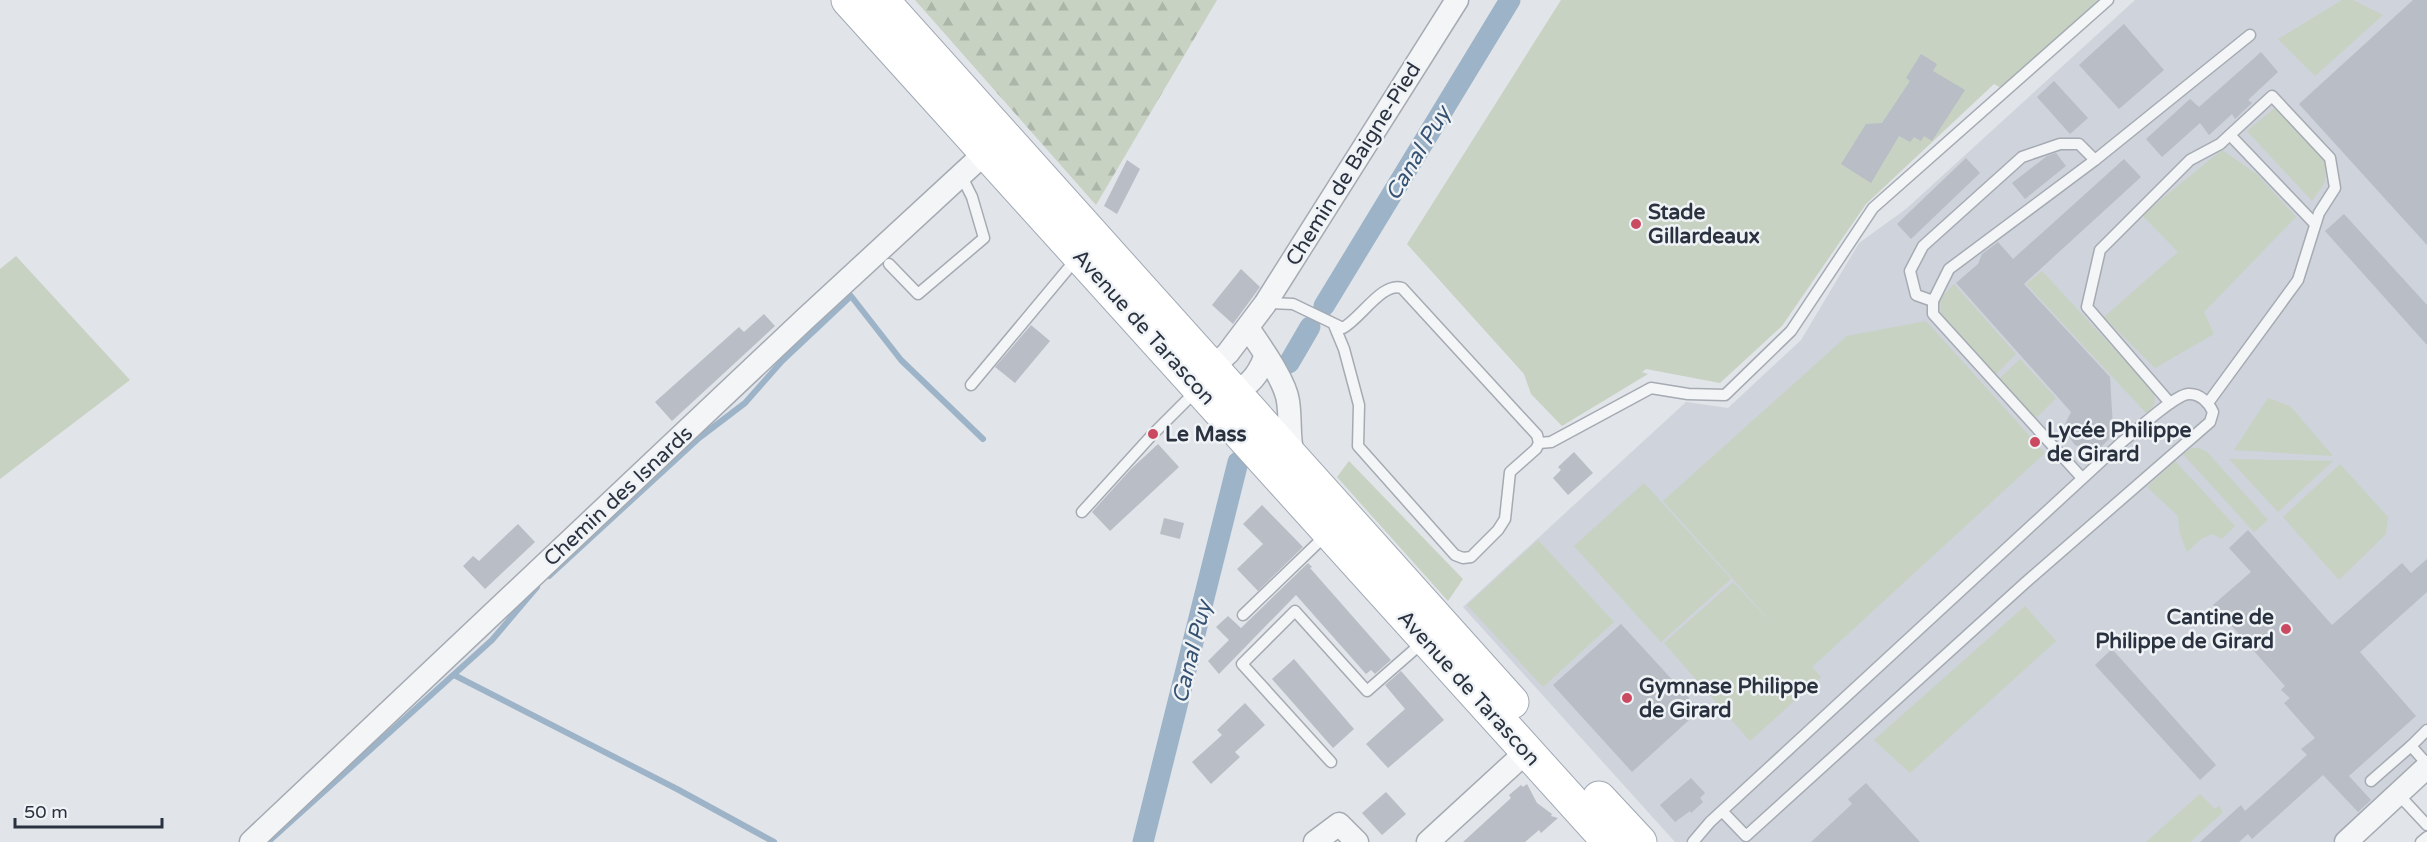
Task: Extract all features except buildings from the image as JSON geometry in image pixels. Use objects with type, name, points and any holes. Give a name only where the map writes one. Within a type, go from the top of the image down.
[{"type":"main road","name":"Avenue de Tarascon","points":[[848,0],[1079,256],[1214,390],[1293,459],[1640,842]]},
{"type":"main road","name":"Avenue de Tarascon","points":[[882,0],[1214,390],[1329,532],[1609,842]]},
{"type":"street","name":"Chemin de Baigne-Pied","points":[[1214,390],[1228,353],[1265,304],[1457,0]]},
{"type":"street","name":"Chemin des Isnards","points":[[251,842],[986,152]]},
{"type":"street","points":[[1248,328],[1284,386],[1288,400],[1288,438],[1293,459]]},
{"type":"street","points":[[1214,390],[1255,379],[1265,357]]},
{"type":"street","points":[[1428,842],[1526,752]]},
{"type":"street","points":[[2346,842],[2427,766]]},
{"type":"street","points":[[1315,842],[1339,824],[1357,842]]},
{"type":"lane","points":[[1539,442],[1551,442],[1651,388],[1688,394],[1725,395],[1791,332],[1873,208],[2108,0]]},
{"type":"lane","points":[[2082,478],[1933,314],[1933,301],[1949,269],[2095,160],[2250,35]]},
{"type":"lane","points":[[2170,403],[2087,307],[2100,250],[2190,160],[2220,144],[2272,96],[2330,158],[2335,188],[2319,213],[2298,280],[2208,403]]},
{"type":"lane","points":[[2230,135],[2315,224]]},
{"type":"lane","points":[[1933,301],[1916,295],[1910,271],[1923,246],[2022,157],[2060,144],[2079,144],[2095,160]]},
{"type":"lane","points":[[889,264],[918,294],[984,238],[972,197],[961,175]]},
{"type":"lane","points":[[971,385],[1079,256]]},
{"type":"lane","points":[[1265,304],[1293,304],[1343,328],[1386,289],[1396,286],[1402,288],[1537,435],[1539,442],[1536,449],[1510,472],[1505,519],[1498,530],[1471,557],[1463,558],[1455,555],[1358,446],[1359,405],[1344,349],[1334,325]]},
{"type":"lane","points":[[1082,512],[1152,435],[1214,390]]},
{"type":"lane","points":[[1693,842],[1710,822],[2122,442],[2170,403],[2187,394],[2198,396],[2208,403],[2213,412],[2210,422],[2025,583],[1746,836],[1722,811]]},
{"type":"lane","points":[[1243,615],[1329,532]]},
{"type":"lane","points":[[1331,762],[1242,664],[1295,611],[1367,692],[1425,640]]},
{"type":"lane","points":[[2371,781],[2427,730]]},
{"type":"lane","points":[[2411,746],[2427,766]]},
{"type":"lane","points":[[2398,794],[2427,825]]},
{"type":"lane","points":[[2421,842],[2427,837]]},
{"type":"shaded area","name":"Lycée Philippe de Girard","points":[[2135,0],[2427,0],[2427,760],[2337,842],[1675,842],[1463,607],[1686,402],[1728,408],[1801,340],[1859,243],[1906,209]]},
{"type":"green space","points":[[915,0],[1217,0],[1096,205]]},
{"type":"green space","name":"Stade Gillardeaux","points":[[1561,0],[2100,0],[2001,88],[1994,84],[1866,204],[1782,326],[1720,383],[1646,369],[1642,372],[1648,374],[1562,426],[1531,394],[1524,374],[1407,244]]},
{"type":"green space","points":[[2342,0],[2353,0],[2383,15],[2315,76],[2278,39]]},
{"type":"green space","points":[[2276,107],[2326,163],[2325,182],[2312,201],[2247,131]]},
{"type":"green space","points":[[2222,150],[2258,175],[2296,217],[2204,312],[2214,334],[2155,368],[2104,317],[2178,252],[2142,215]]},
{"type":"green space","points":[[16,256],[130,380],[0,479],[0,269]]},
{"type":"green space","points":[[2042,271],[2152,390],[2154,403],[2147,414],[2026,284]]},
{"type":"green space","points":[[1954,284],[2016,354],[1995,375],[1941,315],[1940,299]]},
{"type":"green space","points":[[1926,321],[2045,453],[1812,667],[1821,677],[1750,741],[1664,643],[1733,582],[1783,635],[1663,501],[1847,336]]},
{"type":"green space","points":[[2020,359],[2056,398],[2035,419],[1999,379]]},
{"type":"green space","points":[[2268,398],[2290,406],[2333,456],[2234,450]]},
{"type":"green space","points":[[2192,448],[2199,448],[2207,452],[2268,520],[2254,532],[2183,454]]},
{"type":"green space","points":[[2229,459],[2333,461],[2278,512]]},
{"type":"green space","points":[[1349,461],[1463,579],[1448,601],[1337,477]]},
{"type":"green space","points":[[2175,461],[2235,526],[2222,539],[2212,534],[2201,539],[2187,552],[2180,534],[2178,516],[2147,487]]},
{"type":"green space","points":[[2340,464],[2388,517],[2386,534],[2339,580],[2283,517]]},
{"type":"green space","points":[[1644,483],[1731,579],[1661,642],[1574,546]]},
{"type":"green space","points":[[1538,540],[1614,622],[1543,687],[1467,605]]},
{"type":"green space","points":[[2025,606],[2056,641],[1910,773],[1874,740]]},
{"type":"green space","points":[[2200,794],[2215,809],[2219,806],[2223,812],[2190,842],[2146,842]]},
{"type":"waterway","name":"Canal Puy","points":[[1324,306],[1510,0]]},
{"type":"waterway","points":[[549,576],[699,438],[745,403],[782,361],[851,296],[901,360],[983,439]]},
{"type":"waterway","name":"Canal Puy","points":[[1289,363],[1310,327]]},
{"type":"waterway","name":"Canal Puy","points":[[1143,842],[1238,462]]},
{"type":"waterway","points":[[268,842],[492,640],[537,587]]},
{"type":"waterway","points":[[454,675],[677,789],[774,842]]},
{"type":"place","name":"Stade Gillardeaux","points":[[1636,224]]},
{"type":"place","name":"Le Mass","points":[[1153,434]]},
{"type":"place","name":"Lycée Philippe de Girard","points":[[2035,442]]},
{"type":"place","name":"Cantine de Philippe de Girard","points":[[2286,629]]},
{"type":"place","name":"Gymnase Philippe de Girard","points":[[1627,698]]}]
